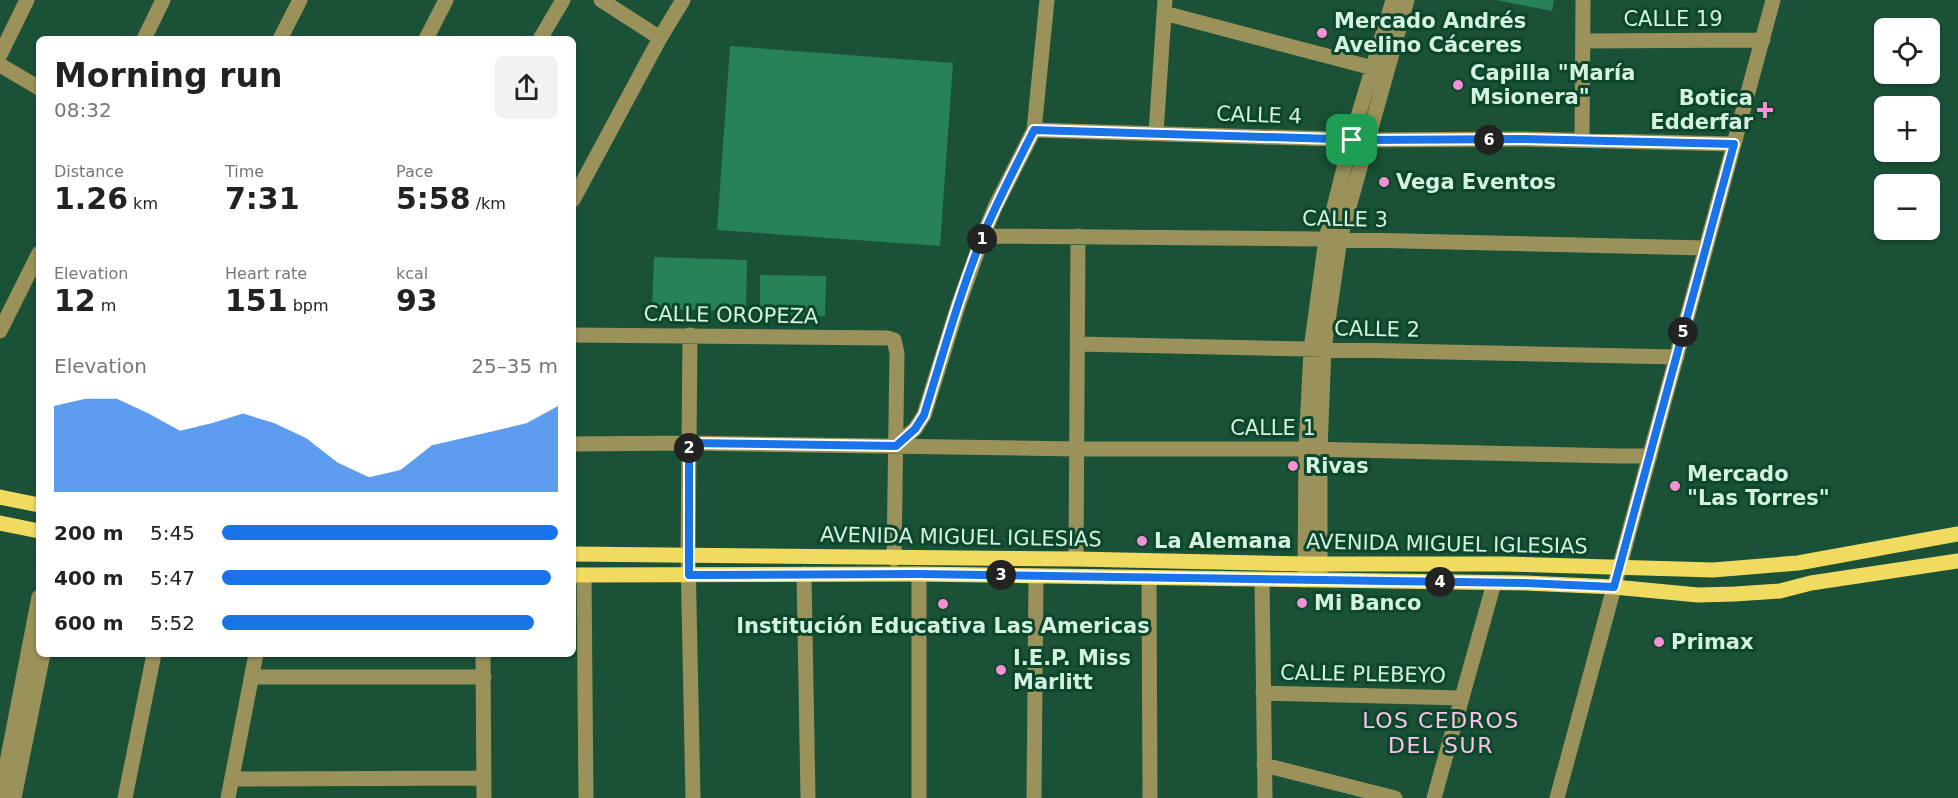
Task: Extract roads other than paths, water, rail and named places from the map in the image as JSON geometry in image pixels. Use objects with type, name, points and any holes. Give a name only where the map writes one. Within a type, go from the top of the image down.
[{"type":"main road","points":[[0,497],[36,504]]},
{"type":"main road","points":[[0,524],[36,530]]},
{"type":"main road","name":"AVENIDA MIGUEL IGLESIAS","points":[[576,554],[1076,559],[1312,564],[1506,564],[1698,570],[1798,563],[1958,534]]},
{"type":"main road","name":"AVENIDA MIGUEL IGLESIAS","points":[[579,575],[919,574],[1494,583],[1614,587],[1698,595],[1780,591],[1811,583],[1958,561]]},
{"type":"main road","points":[[1698,570],[1698,595]]},
{"type":"street","points":[[0,55],[27,0]]},
{"type":"street","points":[[145,36],[163,0]]},
{"type":"street","points":[[282,36],[300,0]]},
{"type":"street","points":[[428,36],[446,0]]},
{"type":"street","points":[[542,36],[563,0]]},
{"type":"street","points":[[602,0],[660,38]]},
{"type":"street","points":[[576,194],[660,38],[683,0]]},
{"type":"street","points":[[894,558],[896,446],[915,429],[924,415],[958,306],[983,236],[1034,130],[1047,0]]},
{"type":"street","points":[[1359,140],[1372,68],[1393,0]]},
{"type":"street","points":[[1312,580],[1313,449],[1317,349],[1333,239],[1359,140],[1407,0]]},
{"type":"street","points":[[1582,140],[1583,0]]},
{"type":"street","points":[[1557,798],[1773,0]]},
{"type":"street","points":[[1156,133],[1164,7],[1372,68]]},
{"type":"street","name":"CALLE 19","points":[[1583,41],[1763,40]]},
{"type":"street","points":[[0,65],[36,86]]},
{"type":"street","name":"CALLE 4","points":[[1034,130],[1359,140],[1582,140],[1734,144]]},
{"type":"street","name":"CALLE 3","points":[[983,236],[1333,239],[1706,248]]},
{"type":"street","points":[[1076,559],[1078,236]]},
{"type":"street","points":[[0,331],[36,259]]},
{"type":"street","name":"CALLE OROPEZA","points":[[576,335],[888,338],[894,340],[897,346],[896,446]]},
{"type":"street","points":[[690,335],[688,555],[693,798]]},
{"type":"street","name":"CALLE 2","points":[[1077,344],[1677,357]]},
{"type":"street","name":"CALLE 1","points":[[576,444],[1313,449],[1650,456]]},
{"type":"street","points":[[804,574],[808,798]]},
{"type":"street","points":[[919,574],[919,798]]},
{"type":"street","points":[[579,575],[586,798]]},
{"type":"street","points":[[1034,798],[1036,576]]},
{"type":"street","points":[[1149,578],[1150,798]]},
{"type":"street","points":[[1262,579],[1265,798]]},
{"type":"street","points":[[1434,798],[1494,583]]},
{"type":"street","points":[[0,798],[36,613]]},
{"type":"street","points":[[14,798],[12,740],[42,657]]},
{"type":"street","points":[[125,798],[153,657]]},
{"type":"street","points":[[228,798],[255,657]]},
{"type":"street","points":[[483,657],[484,798]]},
{"type":"street","points":[[252,677],[484,677]]},
{"type":"street","name":"CALLE PLEBEYO","points":[[1263,693],[1462,698]]},
{"type":"street","points":[[1264,765],[1395,798]]},
{"type":"street","points":[[232,779],[484,778]]},
{"type":"place","name":"Mercado Andrés Avelino Cáceres","points":[[1322,33]]},
{"type":"place","name":"Capilla \"María Msionera\"","points":[[1458,85]]},
{"type":"place","name":"Botica Edderfar","points":[[1765,110]]},
{"type":"place","name":"Vega Eventos","points":[[1384,182]]},
{"type":"place","name":"Rivas","points":[[1293,466]]},
{"type":"place","name":"Mercado \"Las Torres\"","points":[[1675,486]]},
{"type":"place","name":"La Alemana","points":[[1142,541]]},
{"type":"place","name":"Mi Banco","points":[[1302,603]]},
{"type":"place","name":"Institución Educativa Las Americas","points":[[943,604]]},
{"type":"place","name":"Primax","points":[[1659,642]]},
{"type":"place","name":"I.E.P. Miss Marlitt","points":[[1001,670]]},
{"type":"district","name":"LOS CEDROS DEL SUR","points":[[1441,732]]}]
